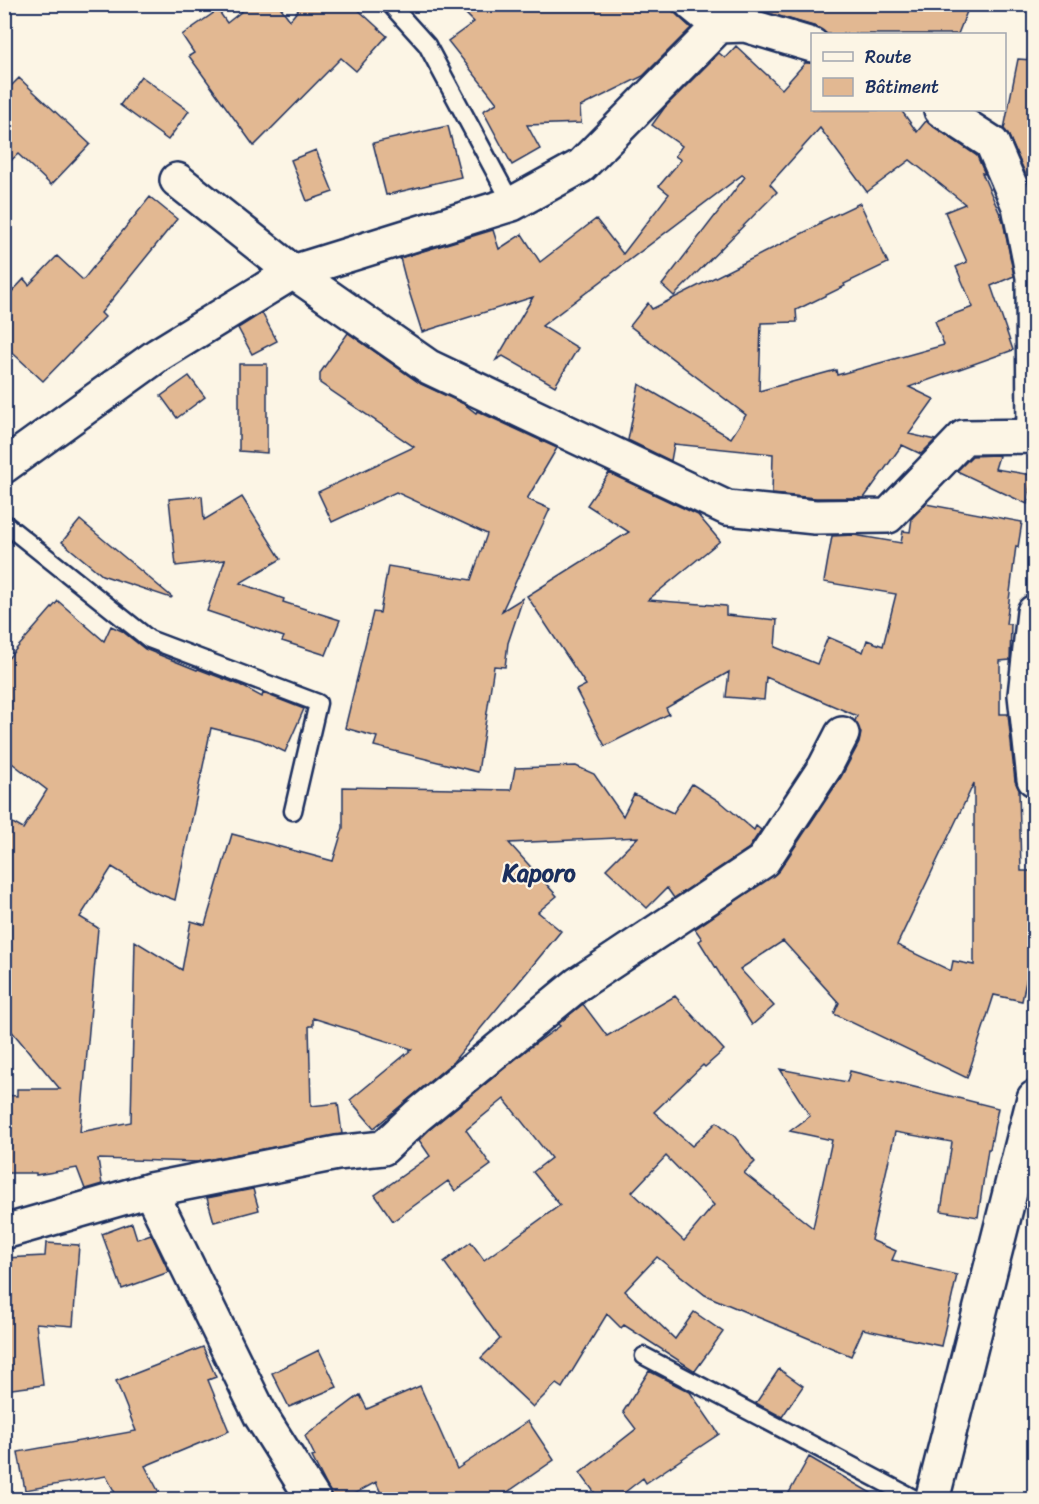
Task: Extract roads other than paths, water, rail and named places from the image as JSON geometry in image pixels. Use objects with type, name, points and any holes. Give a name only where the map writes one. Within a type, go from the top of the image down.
[{"type":"street","points":[[692,4],[745,25],[811,44]]},
{"type":"street","points":[[4,466],[158,356],[293,272],[512,204],[581,166],[724,15]]},
{"type":"street","points":[[177,180],[293,272],[429,367],[727,508],[815,517],[888,516],[964,437],[1034,436],[1033,277],[1027,206],[992,143],[943,111]]},
{"type":"street","points":[[1035,612],[1025,695],[1035,779]]},
{"type":"street","points":[[4,1232],[150,1190],[337,1153],[383,1148],[417,1116],[578,984],[763,861],[825,767],[842,734]]},
{"type":"street","points":[[932,1500],[1035,1098]]},
{"type":"street","points":[[150,1190],[261,1416],[314,1500]]},
{"type":"lane","points":[[390,4],[427,45],[512,204]]},
{"type":"lane","points":[[4,523],[149,639],[318,703],[293,811]]},
{"type":"lane","points":[[644,1356],[917,1500]]},
{"type":"district","name":"Kaporo","points":[[539,873]]}]
